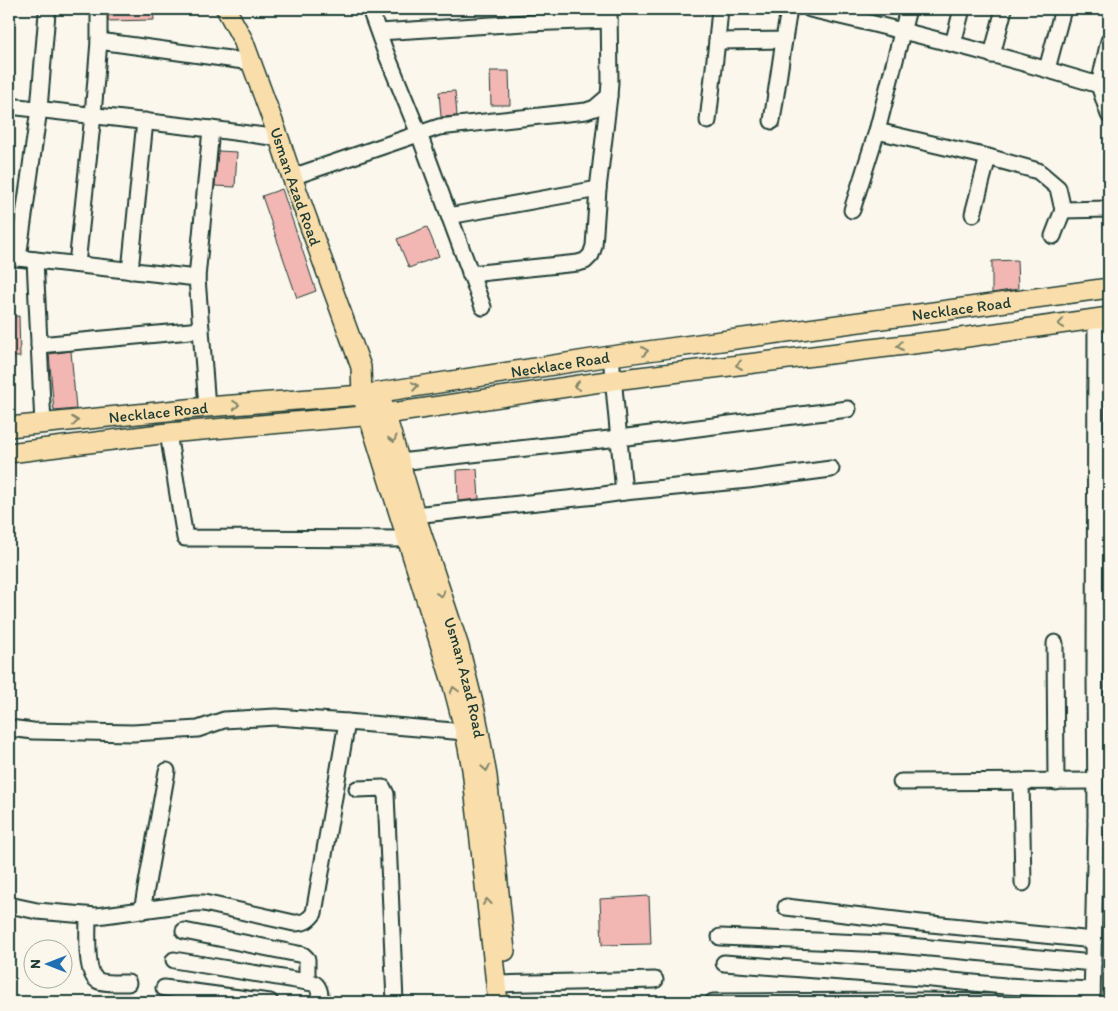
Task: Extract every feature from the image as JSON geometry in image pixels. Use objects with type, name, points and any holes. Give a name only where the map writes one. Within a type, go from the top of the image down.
[{"type":"main road","name":"Usman Azad Road","points":[[226,9],[243,40],[252,62],[371,394],[407,516],[459,648],[476,715],[488,776],[500,898],[501,990]]},
{"type":"main road","name":"Necklace Road","points":[[9,427],[207,407],[371,394],[611,356],[1109,288]]},
{"type":"main road","name":"Necklace Road","points":[[9,454],[168,433],[377,414],[614,380],[946,340],[1103,318]]},
{"type":"main road","name":"Usman Azad Road","points":[[377,414],[399,462],[407,516],[407,539],[452,682],[465,732],[501,990],[510,1002]]},
{"type":"street","points":[[77,264],[93,116],[99,41],[99,9]]},
{"type":"street","points":[[370,9],[483,307]]},
{"type":"street","points":[[708,120],[720,9]]},
{"type":"street","points":[[772,120],[790,9]]},
{"type":"street","points":[[810,9],[902,30],[1048,69],[1099,85]]},
{"type":"street","points":[[852,210],[877,131],[908,9]]},
{"type":"street","points":[[953,44],[962,9]]},
{"type":"street","points":[[992,55],[1004,9]]},
{"type":"street","points":[[1048,69],[1063,9]]},
{"type":"street","points":[[47,13],[38,109],[14,257],[197,278]]},
{"type":"street","points":[[379,32],[524,23],[609,14],[609,96],[598,189],[594,246],[591,255],[585,261],[578,263],[470,274]]},
{"type":"street","points":[[717,41],[784,40]]},
{"type":"street","points":[[1109,40],[1099,85],[1109,114]]},
{"type":"street","points":[[99,41],[252,62]]},
{"type":"street","points":[[292,177],[440,127],[586,111],[595,108],[609,96]]},
{"type":"street","points":[[9,106],[279,138]]},
{"type":"street","points":[[130,270],[145,121]]},
{"type":"street","points":[[207,407],[197,278],[211,129]]},
{"type":"street","points":[[877,131],[988,157],[1038,171],[1058,188],[1063,210],[1053,236]]},
{"type":"street","points":[[973,214],[988,157]]},
{"type":"street","points":[[449,216],[598,189]]},
{"type":"street","points":[[1063,210],[1109,209]]},
{"type":"street","points":[[34,260],[43,424]]},
{"type":"street","points":[[724,963],[921,978],[1092,996],[1103,820],[1096,781],[1103,479],[1103,318]]},
{"type":"street","points":[[39,345],[201,330]]},
{"type":"street","points":[[611,356],[624,492]]},
{"type":"street","points":[[399,462],[619,438],[848,409]]},
{"type":"street","points":[[168,433],[185,538],[407,539]]},
{"type":"street","points":[[407,516],[748,480],[831,469]]},
{"type":"street","points":[[1055,643],[1056,782]]},
{"type":"street","points":[[9,728],[33,731],[133,733],[198,729],[224,720],[276,717],[465,732]]},
{"type":"street","points":[[9,905],[37,911],[106,916],[204,903],[294,923],[302,923],[309,920],[314,913],[348,722]]},
{"type":"street","points":[[142,911],[167,771]]},
{"type":"street","points":[[1021,781],[1024,883]]},
{"type":"street","points":[[900,782],[1096,781]]},
{"type":"street","points":[[357,789],[383,788],[386,794],[394,1002]]},
{"type":"street","points":[[786,907],[921,923],[1094,940]]},
{"type":"street","points":[[88,916],[89,960],[93,976],[101,982],[128,983]]},
{"type":"street","points":[[184,931],[304,955],[307,959],[307,982]]},
{"type":"street","points":[[720,937],[887,944],[1093,963]]},
{"type":"street","points":[[174,960],[312,983],[317,986],[321,1002]]},
{"type":"street","points":[[501,990],[655,980]]},
{"type":"street","points":[[164,988],[270,1002]]},
{"type":"street","points":[[712,1002],[991,1002]]},
{"type":"building","points":[[108,9],[153,9],[154,20],[108,21]]},
{"type":"building","points":[[490,71],[509,71],[510,105],[491,105]]},
{"type":"building","points":[[455,91],[457,116],[441,117],[439,92]]},
{"type":"building","points":[[218,151],[237,152],[235,187],[215,186]]},
{"type":"building","points":[[282,189],[316,291],[297,298],[262,196]]},
{"type":"building","points":[[427,227],[439,256],[409,268],[397,239]]},
{"type":"building","points":[[1017,260],[1018,289],[992,293],[992,261]]},
{"type":"building","points":[[19,316],[20,357],[9,357],[9,317]]},
{"type":"building","points":[[71,351],[76,409],[54,411],[49,354]]},
{"type":"building","points":[[477,469],[479,499],[458,501],[457,470]]},
{"type":"building","points":[[649,896],[651,944],[602,945],[600,899]]}]
